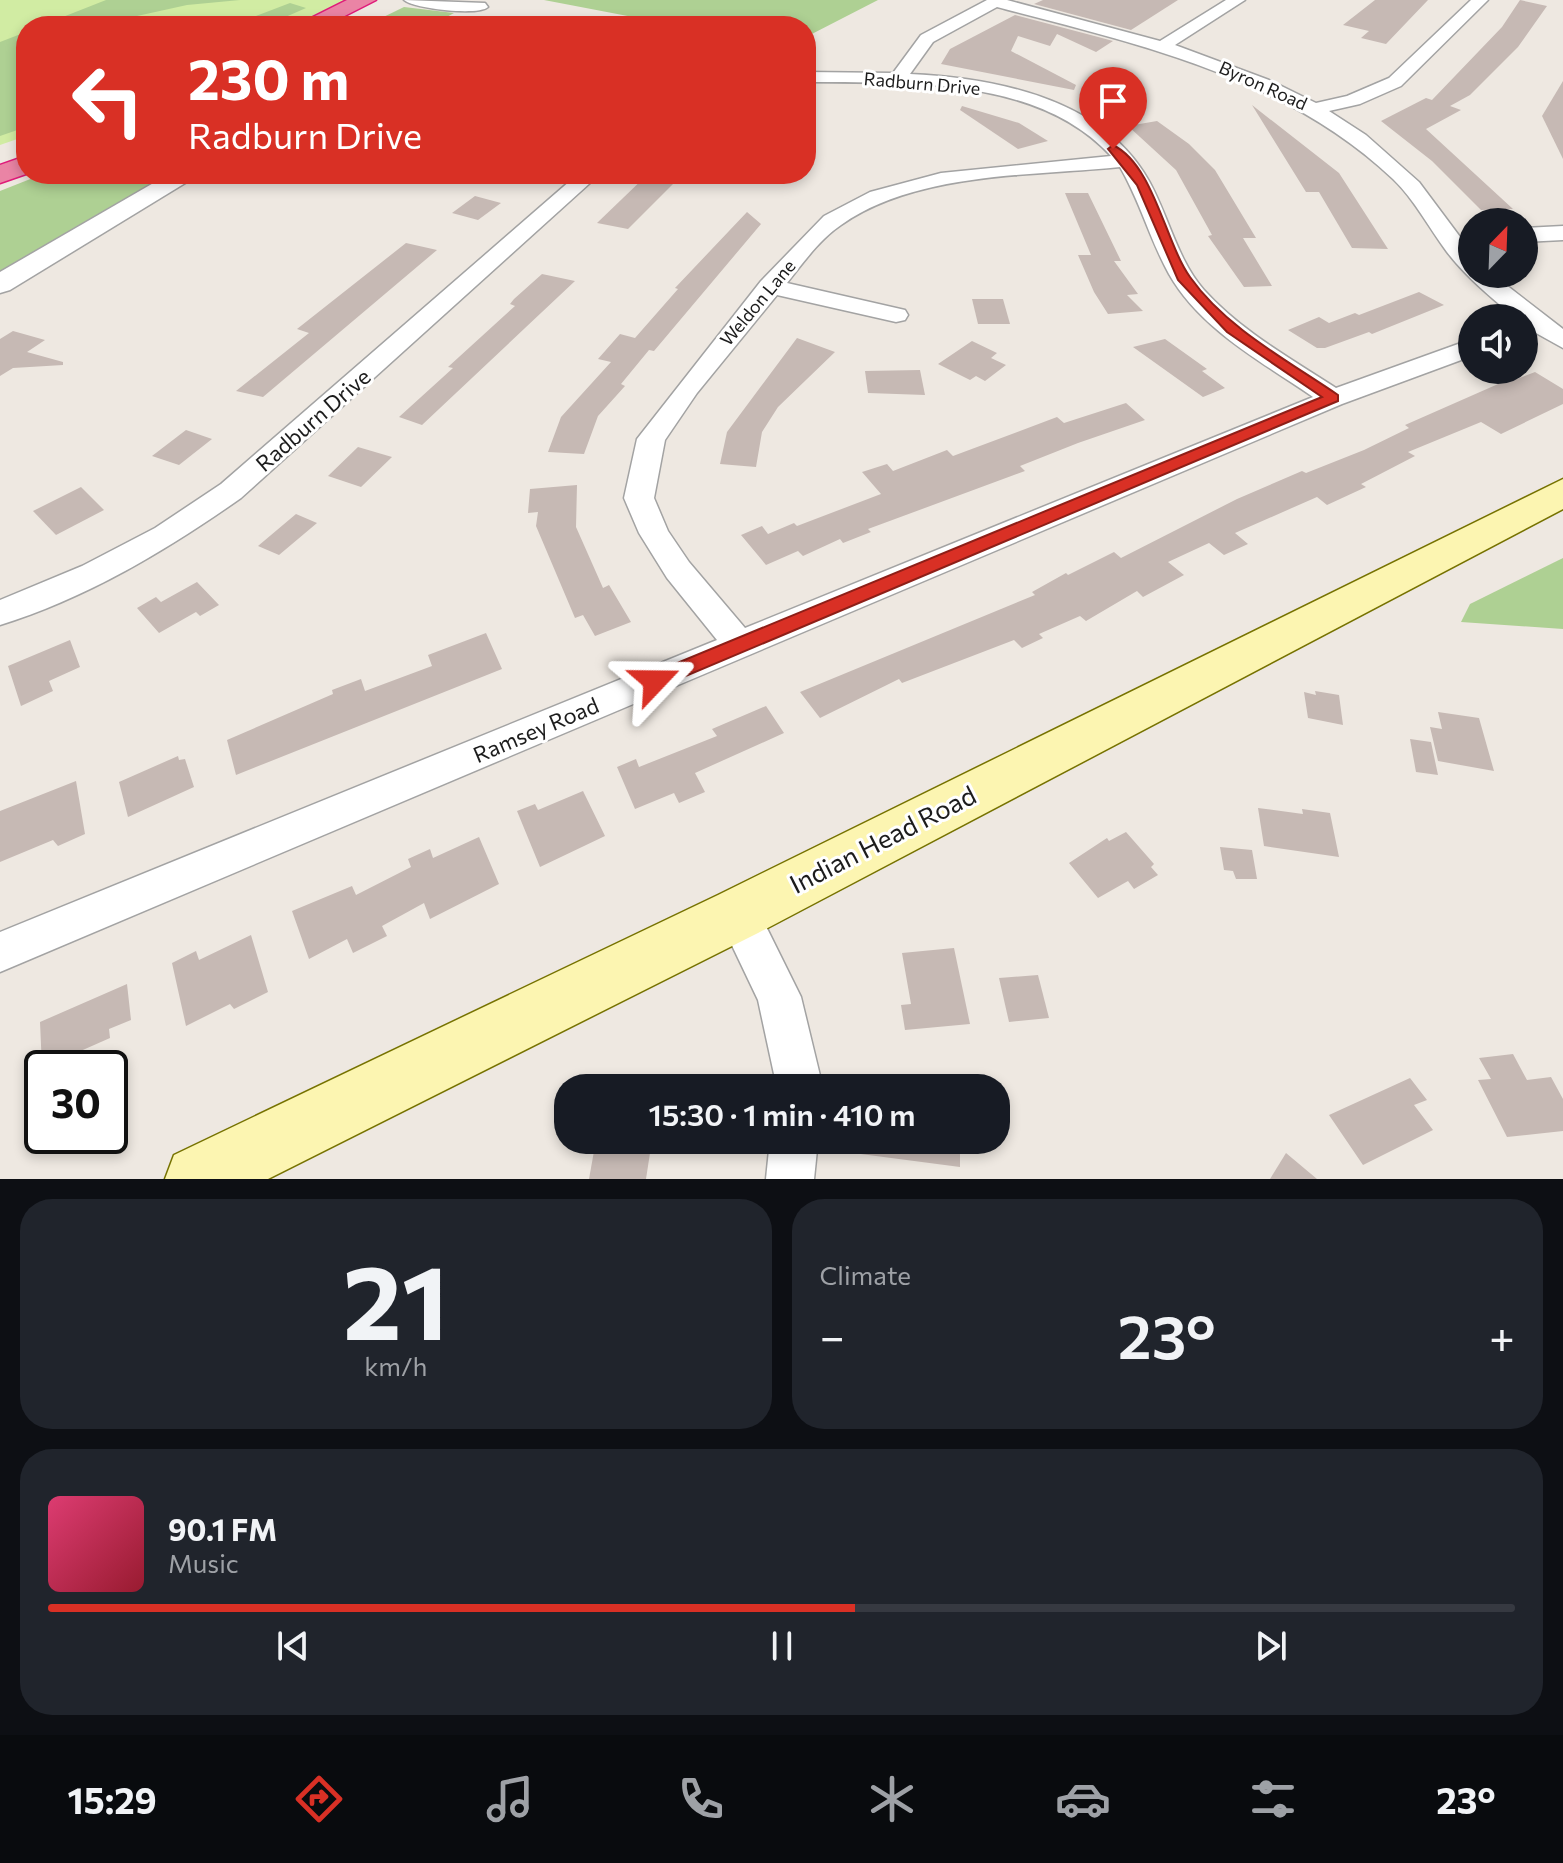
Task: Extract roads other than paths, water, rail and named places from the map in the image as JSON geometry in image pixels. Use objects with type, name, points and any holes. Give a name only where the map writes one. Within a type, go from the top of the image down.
[{"type":"highway","points":[[329,16],[365,0]]},
{"type":"highway","points":[[353,16],[384,0]]},
{"type":"main road","name":"Indian Head Road","points":[[198,1179],[738,914],[1563,492]]},
{"type":"street","points":[[415,0],[484,4]]},
{"type":"street","points":[[1163,46],[1237,0]]},
{"type":"street","points":[[1315,109],[1353,100],[1395,82],[1480,0]]},
{"type":"street","points":[[899,79],[906,57],[931,34],[997,1]]},
{"type":"street","name":"Byron Road","points":[[997,1],[1163,46],[1271,86],[1315,109],[1365,142],[1404,178],[1458,249]]},
{"type":"street","points":[[463,16],[484,4]]},
{"type":"street","name":"Radburn Drive","points":[[816,77],[959,84],[1006,94],[1063,114],[1102,136],[1142,184],[1183,277],[1232,329],[1333,398]]},
{"type":"street","name":"Weldon Lane","points":[[740,645],[678,570],[654,533],[639,498],[651,439],[688,387],[769,286],[832,221],[877,196],[941,179],[1125,161]]},
{"type":"street","points":[[0,284],[170,184]]},
{"type":"street","name":"Radburn Drive","points":[[0,613],[93,574],[166,536],[231,491],[579,184]]},
{"type":"street","points":[[1538,234],[1563,233]]},
{"type":"street","points":[[1446,234],[1458,234]]},
{"type":"street","points":[[769,286],[896,315]]},
{"type":"street","points":[[1492,288],[1509,304]]},
{"type":"street","points":[[1538,329],[1563,340]]},
{"type":"street","name":"Ramsey Road","points":[[0,952],[1333,398],[1458,352]]},
{"type":"street","points":[[738,914],[779,997],[797,1074]]},
{"type":"street","points":[[790,1179],[793,1154]]}]
